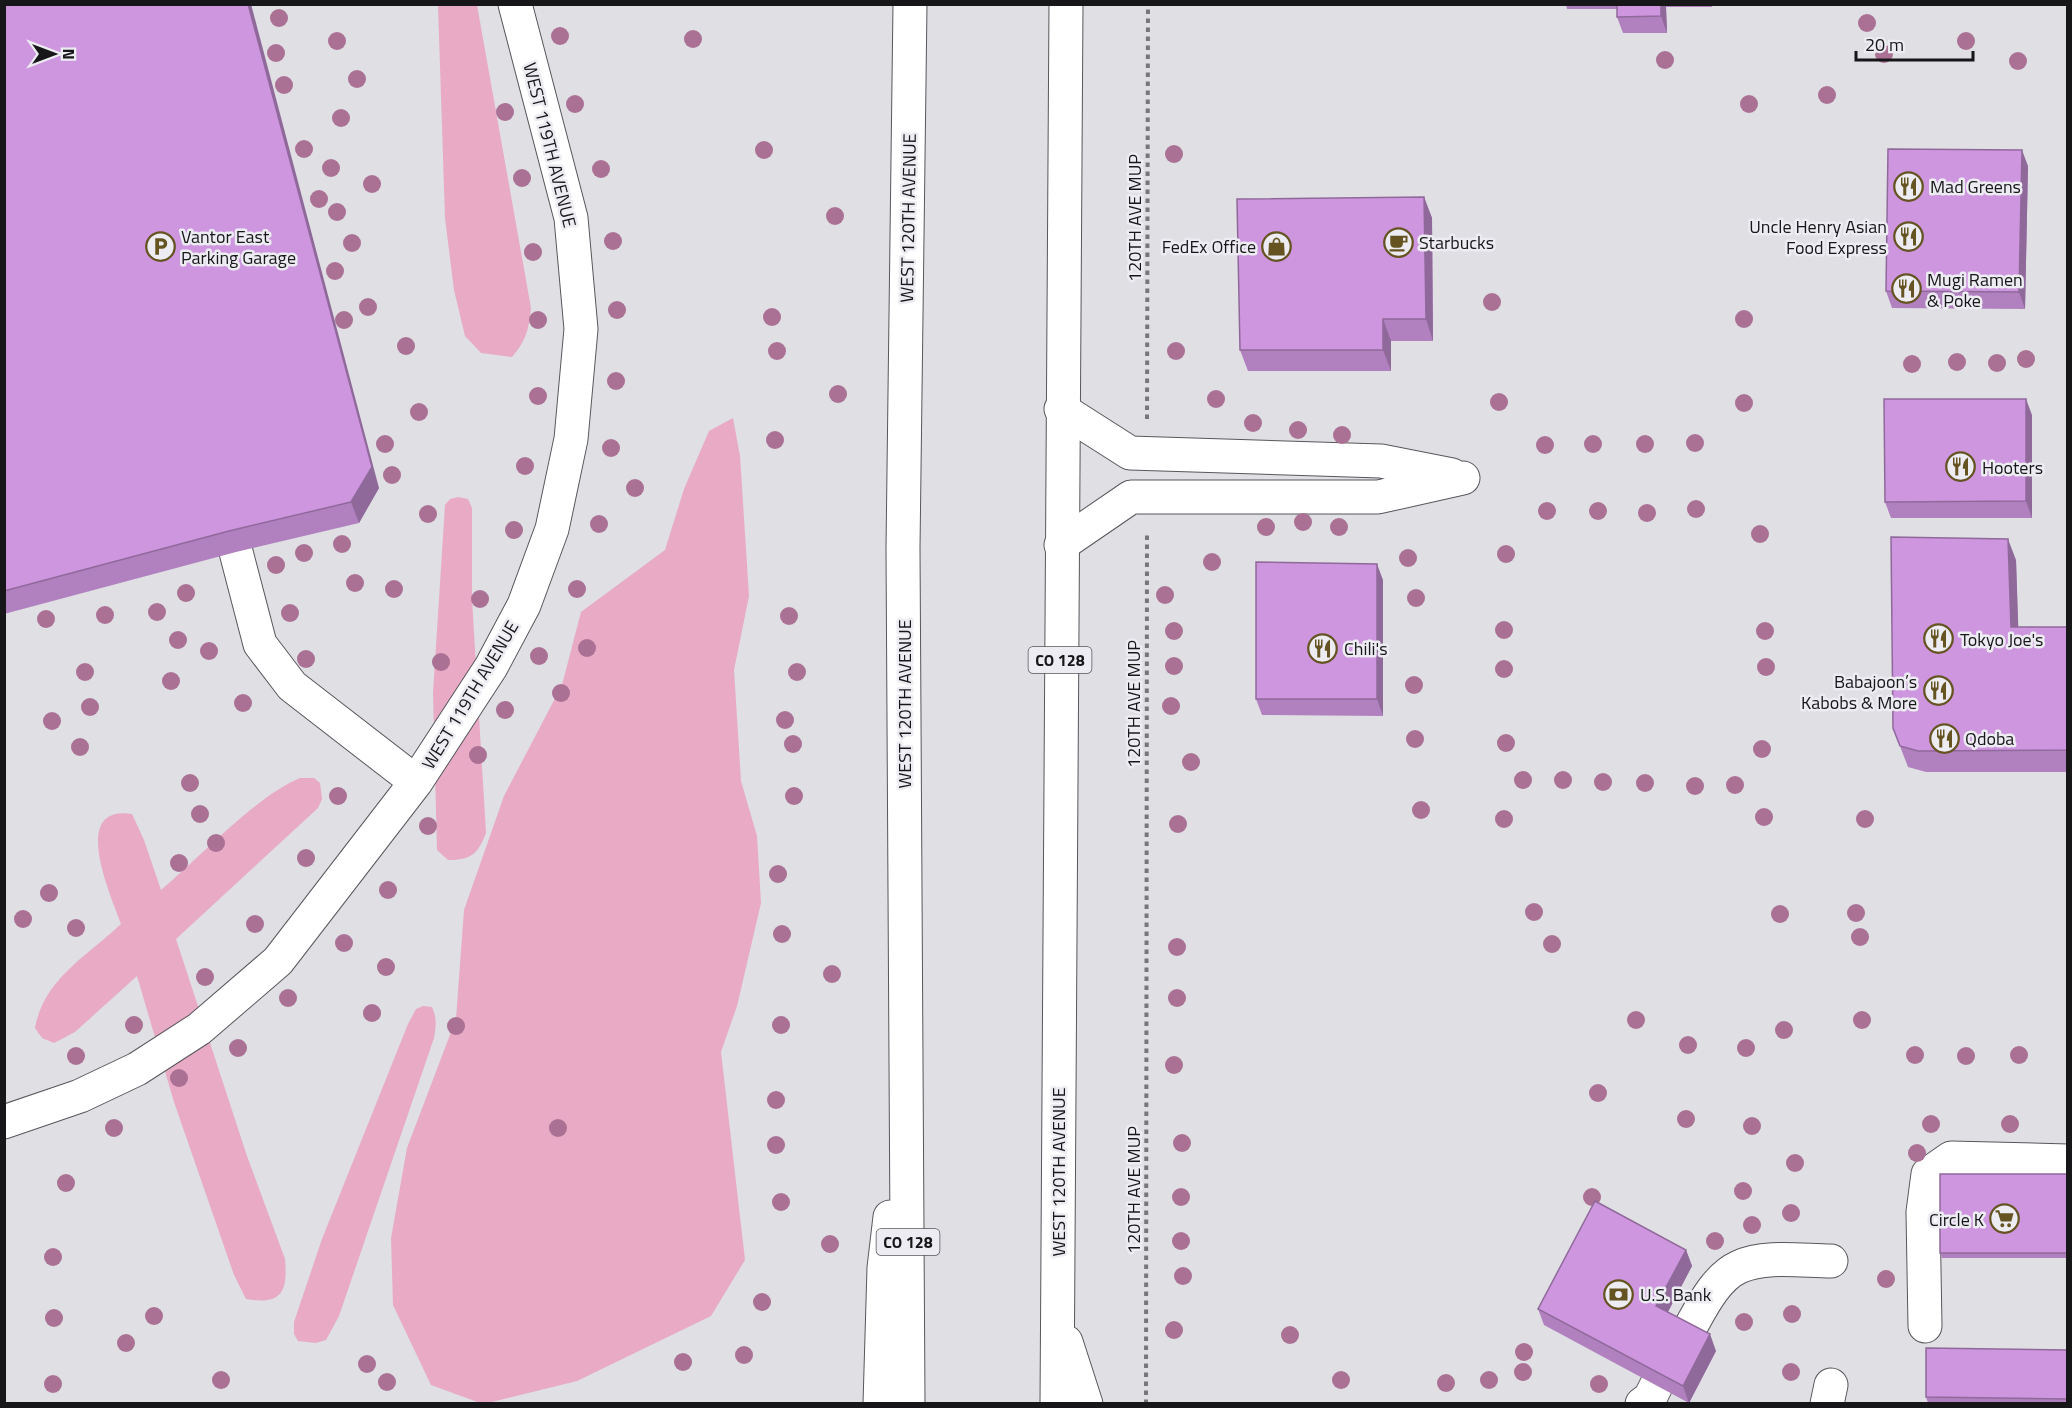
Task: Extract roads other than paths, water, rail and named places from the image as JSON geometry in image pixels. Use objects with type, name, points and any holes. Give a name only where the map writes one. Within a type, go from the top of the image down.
[{"type":"main road","name":"WEST 119TH AVENUE","points":[[4,1122],[80,1096],[137,1070],[199,1029],[278,961],[416,782],[491,667],[524,605],[552,529],[571,439],[581,329],[571,218],[514,4]]},
{"type":"main road","name":"WEST 120TH AVENUE","points":[[908,1404],[903,548],[910,4]]},
{"type":"main road","name":"WEST 120TH AVENUE","points":[[1057,1404],[1061,409],[1066,4]]},
{"type":"main road","points":[[1061,409],[1130,453],[1381,461],[1463,478],[1378,497],[1131,497],[1061,545]]},
{"type":"main road","points":[[236,552],[260,644],[292,686],[416,782]]},
{"type":"main road","points":[[880,1404],[884,1268],[907,1081]]},
{"type":"main road","points":[[1925,1326],[1923,1212],[1928,1174],[1951,1158],[2067,1161]]},
{"type":"main road","points":[[1686,1335],[1708,1297],[1726,1276],[1739,1267],[1762,1262],[1831,1261]]},
{"type":"main road","points":[[1057,1315],[1086,1404]]},
{"type":"main road","points":[[1827,1404],[1831,1385],[1834,1404]]},
{"type":"place","name":"Mad Greens","points":[[1909,186]]},
{"type":"place","name":"Uncle Henry Asian Food Express","points":[[1908,236]]},
{"type":"place","name":"Starbucks","points":[[1398,242]]},
{"type":"place","name":"Vantor East Parking Garage","points":[[160,246]]},
{"type":"place","name":"FedEx Office","points":[[1277,246]]},
{"type":"place","name":"Mugi Ramen & Poke","points":[[1906,289]]},
{"type":"place","name":"Hooters","points":[[1961,467]]},
{"type":"place","name":"Tokyo Joe's","points":[[1939,639]]},
{"type":"place","name":"Chili's","points":[[1323,648]]},
{"type":"place","name":"Babajoon’s Kabobs & More","points":[[1938,691]]},
{"type":"place","name":"Qdoba","points":[[1944,738]]},
{"type":"place","name":"Circle K","points":[[2005,1219]]},
{"type":"place","name":"U.S. Bank","points":[[1619,1294]]}]
